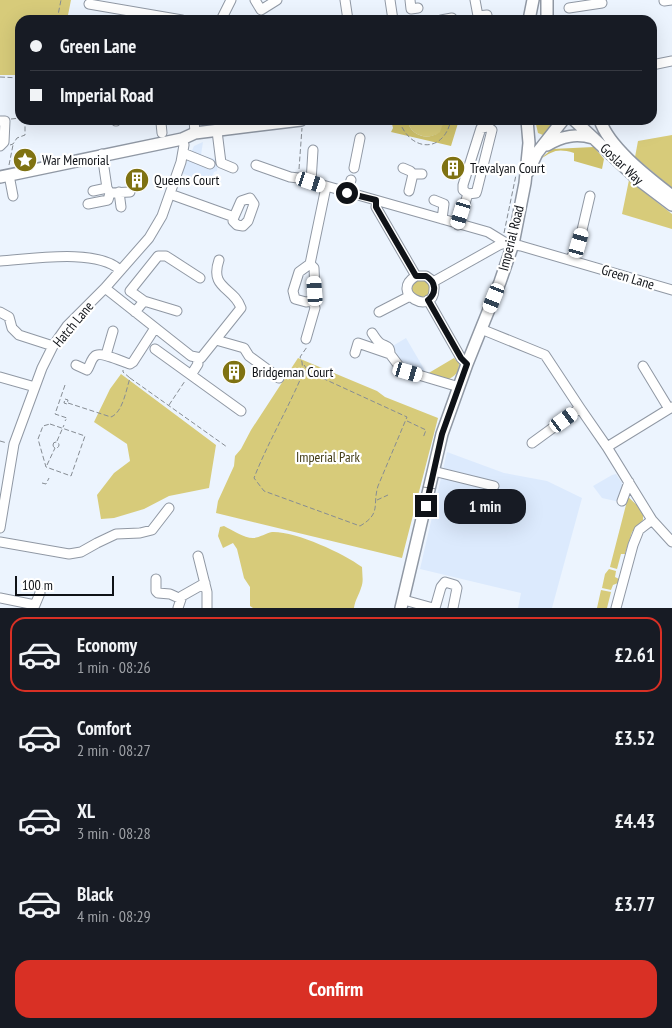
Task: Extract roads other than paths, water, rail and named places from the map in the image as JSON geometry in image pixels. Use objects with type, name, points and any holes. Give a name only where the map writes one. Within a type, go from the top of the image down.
[{"type":"main road","points":[[530,15],[531,0]]},
{"type":"main road","points":[[546,0],[547,15]]},
{"type":"main road","points":[[7,175],[182,139],[195,133],[217,131],[243,125]]},
{"type":"main road","name":"Imperial Road","points":[[402,604],[442,434],[467,364],[500,282],[524,183],[529,143],[527,125]]},
{"type":"main road","name":"Imperial Road","points":[[524,183],[533,161],[559,125]]},
{"type":"main road","name":"Goslar Way","points":[[579,125],[635,177],[672,205]]},
{"type":"main road","name":"Goslar Way","points":[[602,125],[612,142],[647,176],[672,196]]},
{"type":"main road","points":[[541,148],[567,136],[595,138]]},
{"type":"street","points":[[224,15],[231,0]]},
{"type":"street","points":[[256,0],[261,10],[277,0]]},
{"type":"street","points":[[345,0],[347,15]]},
{"type":"street","points":[[390,0],[392,15]]},
{"type":"street","points":[[410,0],[411,9],[418,8]]},
{"type":"street","points":[[478,1],[478,15]]},
{"type":"street","points":[[569,8],[586,2],[602,3]]},
{"type":"street","points":[[89,4],[153,15]]},
{"type":"street","points":[[657,64],[672,62]]},
{"type":"street","points":[[0,121],[4,121],[4,146]]},
{"type":"street","points":[[161,125],[162,133]]},
{"type":"street","points":[[194,125],[195,133]]},
{"type":"street","points":[[488,127],[492,130],[491,140],[477,190],[476,193],[467,198],[463,186],[481,128],[488,127]]},
{"type":"street","points":[[217,131],[221,163],[233,168]]},
{"type":"street","points":[[354,168],[360,138]]},
{"type":"street","name":"Hatch Lane","points":[[0,528],[14,444],[35,387],[53,346],[67,326],[105,288],[149,238],[162,216],[170,194],[183,153],[184,145],[182,139]]},
{"type":"street","points":[[311,182],[313,150]]},
{"type":"street","points":[[183,153],[210,164]]},
{"type":"street","points":[[102,154],[112,191],[121,206]]},
{"type":"street","name":"Green Lane","points":[[256,165],[290,177],[488,232],[509,243],[672,290]]},
{"type":"street","points":[[403,168],[418,174],[408,193],[404,208]]},
{"type":"street","points":[[7,175],[14,196]]},
{"type":"street","points":[[347,193],[351,180]]},
{"type":"street","points":[[313,301],[306,302],[294,299],[293,291],[299,272],[310,264],[326,187]]},
{"type":"street","points":[[93,191],[130,192]]},
{"type":"street","points":[[88,204],[108,200],[112,191]]},
{"type":"street","points":[[170,194],[234,217]]},
{"type":"street","points":[[570,260],[579,243],[590,196]]},
{"type":"street","points":[[376,200],[376,207],[416,276]]},
{"type":"street","points":[[434,200],[444,204],[442,219]]},
{"type":"street","points":[[458,225],[461,214]]},
{"type":"street","points":[[432,282],[499,245],[509,243]]},
{"type":"street","points":[[0,261],[83,256],[114,264],[120,270]]},
{"type":"street","points":[[177,311],[144,302],[130,290],[158,256],[166,256],[200,278]]},
{"type":"street","points":[[105,288],[191,356],[197,358],[204,356],[241,308],[237,300],[220,285],[217,267],[220,260]]},
{"type":"street","points":[[306,339],[315,308],[313,301],[315,291],[314,268],[310,264]]},
{"type":"street","points":[[416,276],[426,276],[432,282],[434,290],[428,300],[418,302],[410,296],[408,285],[416,276]]},
{"type":"street","points":[[379,312],[410,296]]},
{"type":"street","points":[[428,300],[461,358],[467,364]]},
{"type":"street","points":[[135,312],[144,302]]},
{"type":"street","points":[[0,312],[9,317],[12,328],[19,335],[53,346]]},
{"type":"street","points":[[76,365],[88,370],[97,354],[106,355],[130,364],[155,328]]},
{"type":"street","points":[[481,329],[545,355],[607,447],[652,520],[672,542]]},
{"type":"street","points":[[106,355],[113,331]]},
{"type":"street","points":[[372,333],[379,343],[387,345],[390,349],[390,354],[402,370],[459,387]]},
{"type":"street","points":[[216,340],[244,348],[249,356],[279,378]]},
{"type":"street","points":[[355,353],[358,343],[390,354]]},
{"type":"street","points":[[155,349],[241,411]]},
{"type":"street","points":[[190,374],[198,364],[197,358]]},
{"type":"street","points":[[607,447],[670,408],[643,366]]},
{"type":"street","points":[[397,378],[402,370]]},
{"type":"street","points":[[0,377],[35,387]]},
{"type":"street","points":[[532,443],[580,408]]},
{"type":"street","points":[[433,471],[494,486]]},
{"type":"street","points":[[622,501],[629,482]]},
{"type":"street","points":[[0,542],[69,554],[81,552],[97,542],[116,534],[140,533],[152,530],[169,508]]},
{"type":"street","points":[[616,608],[638,530],[652,520]]},
{"type":"street","points":[[198,556],[207,592],[207,608]]},
{"type":"street","points":[[156,579],[156,591],[158,593],[170,594],[179,604],[182,596],[205,583]]},
{"type":"street","points":[[402,604],[434,608],[440,586],[445,582],[454,584],[457,588],[453,608]]},
{"type":"street","points":[[0,598],[33,606],[40,593]]},
{"type":"place","name":"War Memorial","points":[[25,160]]},
{"type":"place","name":"Trevalyan Court","points":[[453,168]]},
{"type":"place","name":"Queens Court","points":[[137,180]]},
{"type":"place","name":"Bridgeman Court","points":[[234,372]]},
{"type":"park label","name":"Imperial Park","points":[[328,457]]}]
